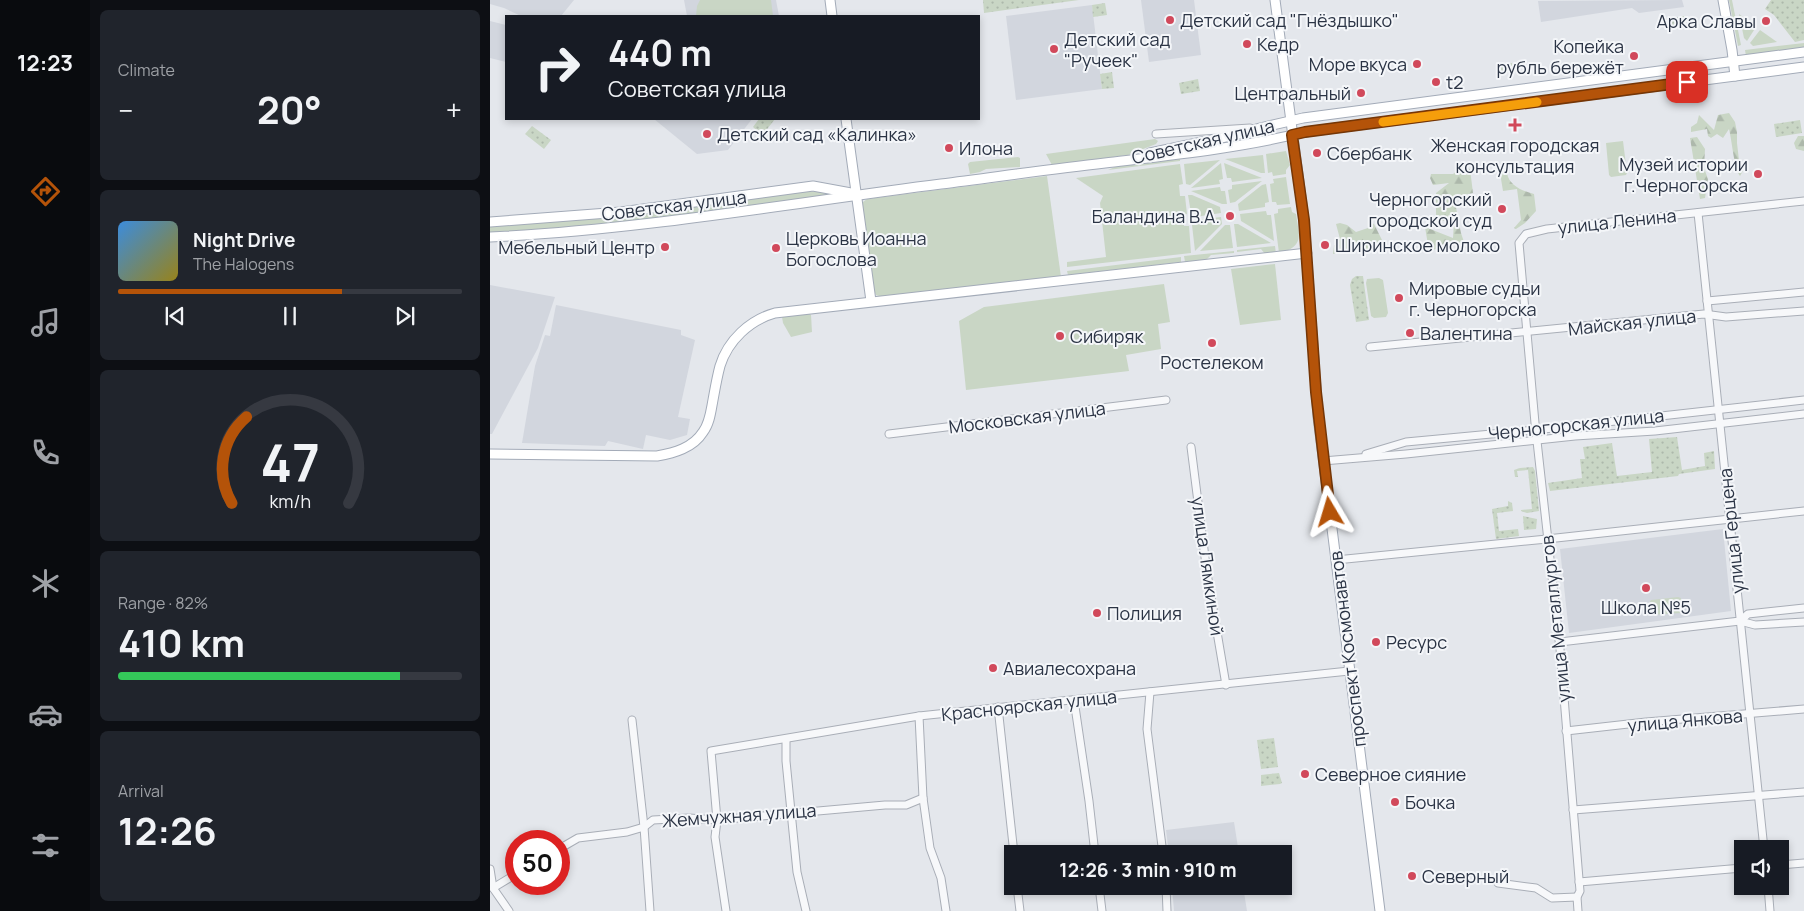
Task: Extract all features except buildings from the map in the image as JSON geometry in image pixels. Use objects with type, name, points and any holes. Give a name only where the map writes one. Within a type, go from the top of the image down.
[{"type":"main road","points":[[830,0],[832,15]]},
{"type":"main road","name":"проспект Космонавтов","points":[[1274,0],[1307,253],[1316,392],[1324,461],[1380,911]]},
{"type":"main road","points":[[1723,0],[1735,76]]},
{"type":"main road","name":"Советская улица","points":[[1108,162],[1235,136],[1291,121],[1804,52]]},
{"type":"main road","name":"Советская улица","points":[[490,236],[610,228],[1263,142],[1305,132],[1804,67]]},
{"type":"main road","points":[[846,120],[871,302]]},
{"type":"main road","name":"Советская улица","points":[[490,222],[621,212],[813,186],[856,195]]},
{"type":"main road","points":[[490,454],[657,456],[683,449],[704,432],[708,423],[720,365],[733,342],[754,321],[775,313],[1307,253]]},
{"type":"street","points":[[1156,134],[1260,128]]},
{"type":"street","name":"улица Ленина","points":[[1526,329],[1519,248],[1521,238],[1526,234],[1576,225],[1804,200]]},
{"type":"street","name":"улица Герцена","points":[[1698,213],[1763,840]]},
{"type":"street","name":"Майская улица","points":[[1707,301],[1804,292]]},
{"type":"street","name":"Майская улица","points":[[1370,347],[1526,329],[1709,314],[1726,317],[1804,311]]},
{"type":"street","name":"улица Металлургов","points":[[1526,329],[1547,539],[1560,642],[1580,891],[1576,897],[1578,911]]},
{"type":"street","name":"Московская улица","points":[[889,434],[1166,400]]},
{"type":"street","name":"Черногорская улица","points":[[1351,458],[1406,442],[1536,430],[1804,400]]},
{"type":"street","name":"Черногорская улица","points":[[1324,461],[1575,436],[1655,431],[1804,414]]},
{"type":"street","name":"улица Лямкиной","points":[[1191,446],[1207,572],[1226,684]]},
{"type":"street","points":[[1336,560],[1804,511]]},
{"type":"street","points":[[1740,621],[1748,614],[1804,608]]},
{"type":"street","points":[[1560,642],[1740,621],[1755,626],[1804,622]]},
{"type":"street","name":"Красноярская улица","points":[[717,820],[710,751],[919,716],[1350,671]]},
{"type":"street","points":[[1150,692],[1147,729],[1162,845]]},
{"type":"street","points":[[1074,700],[1094,845]]},
{"type":"street","points":[[998,707],[1013,845]]},
{"type":"street","name":"улица Янкова","points":[[1566,731],[1646,722],[1804,709]]},
{"type":"street","points":[[919,716],[923,798],[930,848],[941,878],[946,911]]},
{"type":"street","points":[[632,720],[644,827],[650,911]]},
{"type":"street","points":[[786,739],[786,762],[797,872],[806,911]]},
{"type":"street","points":[[1572,810],[1804,792]]},
{"type":"street","name":"Жемчужная улица","points":[[570,843],[578,838],[627,832],[644,827],[653,820],[689,818],[717,820],[885,804],[906,805],[923,798]]},
{"type":"street","points":[[717,820],[715,837],[726,911]]},
{"type":"street","points":[[1789,864],[1804,863]]},
{"type":"street","points":[[490,869],[493,888],[509,911]]},
{"type":"street","points":[[1579,882],[1734,869]]},
{"type":"street","points":[[493,888],[505,881]]},
{"type":"street","points":[[1498,883],[1536,888],[1552,898],[1576,897]]},
{"type":"street","points":[[1018,895],[1020,911]]},
{"type":"street","points":[[1100,895],[1102,911]]},
{"type":"street","points":[[1166,895],[1167,911]]},
{"type":"street","points":[[1769,895],[1770,911]]},
{"type":"shaded area","points":[[490,0],[574,0],[562,15],[519,15],[490,4]]},
{"type":"shaded area","points":[[684,0],[776,0],[779,15],[687,15]]},
{"type":"shaded area","name":"Детский сад \"Гнёздышко\"","points":[[1141,0],[1194,0],[1201,55],[1149,62]]},
{"type":"shaded area","points":[[1682,0],[1684,7],[1639,13],[1632,8],[1541,22],[1538,1]]},
{"type":"shaded area","name":"Детский сад \"Ручеек\"","points":[[1092,5],[1102,89],[1016,100],[1006,16]]},
{"type":"shaded area","points":[[490,21],[505,25],[505,62],[490,58]]},
{"type":"shaded area","name":"Детский сад «Калинка»","points":[[655,120],[751,120],[728,150],[697,154]]},
{"type":"shaded area","points":[[490,285],[555,297],[538,348],[492,434],[490,434]]},
{"type":"shaded area","points":[[556,305],[681,330],[681,335],[695,340],[678,417],[690,419],[687,435],[670,440],[646,435],[643,449],[608,441],[605,446],[522,443],[535,366],[545,335],[550,336]]},
{"type":"shaded area","name":"Школа №5","points":[[1723,529],[1731,611],[1569,633],[1560,549]]},
{"type":"shaded area","points":[[1234,822],[1238,845],[1168,845],[1166,830]]},
{"type":"shaded area","points":[[1173,895],[1244,895],[1247,911],[1174,911]]},
{"type":"green space","points":[[700,0],[771,0],[773,15],[696,15]]},
{"type":"green space","points":[[983,0],[1079,0],[984,13]]},
{"type":"green space","points":[[1729,0],[1732,0],[1741,45],[1738,46]]},
{"type":"green space","points":[[1771,0],[1804,0],[1804,40],[1795,42],[1774,15],[1765,9]]},
{"type":"green space","points":[[1105,3],[1107,15],[1093,17],[1092,5]]},
{"type":"green space","points":[[1739,14],[1756,27],[1747,41],[1744,38]]},
{"type":"green space","points":[[1684,16],[1685,25],[1666,28],[1665,19]]},
{"type":"green space","points":[[1760,30],[1777,42],[1753,46],[1750,43]]},
{"type":"green space","points":[[1804,43],[1804,48],[1746,56],[1745,50]]},
{"type":"green space","points":[[1512,63],[1513,68],[1505,74],[1498,70],[1498,65]]},
{"type":"green space","points":[[1112,72],[1114,88],[1102,89],[1100,74]]},
{"type":"green space","points":[[1198,79],[1200,91],[1181,94],[1179,83]]},
{"type":"green space","points":[[1729,113],[1735,122],[1737,132],[1740,169],[1743,171],[1740,176],[1729,129],[1723,138],[1717,134],[1711,138],[1708,136],[1707,129],[1691,132],[1691,127],[1697,123],[1699,115],[1714,130],[1718,115]]},
{"type":"green space","points":[[758,120],[774,120],[761,134],[753,127]]},
{"type":"green space","points":[[1800,120],[1802,133],[1776,137],[1774,124]]},
{"type":"green space","points":[[532,126],[551,140],[544,149],[525,134]]},
{"type":"green space","points":[[1798,136],[1804,136],[1804,151],[1796,149],[1794,143]]},
{"type":"green space","points":[[1697,137],[1705,149],[1704,168],[1708,179],[1705,198],[1700,199],[1690,138]]},
{"type":"green space","points":[[1155,139],[1158,141],[1156,144],[1128,155],[1052,165],[1046,154]]},
{"type":"green space","points":[[1623,141],[1627,173],[1626,175],[1611,177],[1609,175],[1606,143]]},
{"type":"green space","points":[[1286,151],[1290,165],[1286,170],[1286,174],[1273,176],[1272,172],[1268,173],[1266,154]]},
{"type":"green space","points":[[1263,155],[1265,173],[1225,159]]},
{"type":"green space","points":[[1020,158],[1020,167],[986,169],[970,174],[968,164],[970,162]]},
{"type":"green space","points":[[1180,158],[1180,161],[1108,170],[1117,166]]},
{"type":"green space","points":[[1220,160],[1190,185],[1186,184],[1184,164]]},
{"type":"green space","points":[[1221,163],[1223,179],[1219,180],[1220,184],[1191,188]]},
{"type":"green space","points":[[1224,163],[1262,178],[1232,182],[1231,178],[1227,178]]},
{"type":"green space","points":[[1180,164],[1183,184],[1179,185],[1180,196],[1185,196],[1187,214],[1183,215],[1184,226],[1189,226],[1191,253],[1067,267],[1067,262],[1106,257],[1100,203],[1103,196],[1076,178]]},
{"type":"green space","points":[[1467,168],[1470,169],[1473,193],[1454,197],[1466,248],[1462,249],[1457,244],[1450,243],[1447,249],[1442,244],[1442,250],[1429,251],[1425,227],[1453,238],[1454,222],[1436,220],[1436,193],[1449,183],[1433,185],[1430,178],[1431,174],[1453,174],[1459,169],[1464,171]]},
{"type":"green space","points":[[1500,173],[1507,173],[1508,178],[1514,185],[1534,194],[1536,211],[1525,223],[1516,229],[1514,228],[1521,220],[1517,189],[1503,191]]},
{"type":"green space","points":[[1047,176],[1061,277],[882,297],[876,295],[873,289],[862,209],[863,202],[867,199]]},
{"type":"green space","points":[[1286,177],[1290,204],[1277,205],[1276,202],[1272,202],[1270,184],[1274,183],[1273,179]]},
{"type":"green space","points":[[1262,181],[1235,202],[1230,203],[1228,190],[1232,189],[1232,185]]},
{"type":"green space","points":[[1266,184],[1269,202],[1265,203],[1265,207],[1239,211],[1238,204],[1262,185]]},
{"type":"green space","points":[[1220,187],[1221,191],[1225,191],[1227,204],[1222,204],[1191,191]]},
{"type":"green space","points":[[808,191],[841,194],[610,225],[490,233],[490,226],[595,218]]},
{"type":"green space","points":[[1188,195],[1220,207],[1221,213],[1195,217],[1195,213],[1191,213]]},
{"type":"green space","points":[[1291,207],[1292,212],[1296,214],[1299,234],[1297,244],[1279,253],[1274,214],[1278,213],[1278,209]]},
{"type":"green space","points":[[1266,211],[1267,215],[1271,215],[1274,241],[1241,221],[1240,214]]},
{"type":"green space","points":[[1221,217],[1222,224],[1195,251],[1192,225],[1196,224],[1196,220]]},
{"type":"green space","points":[[1372,223],[1384,244],[1373,249],[1333,254],[1334,246],[1340,239],[1336,224],[1347,225],[1356,232],[1368,228]]},
{"type":"green space","points":[[1234,224],[1238,224],[1271,243],[1237,247]]},
{"type":"green space","points":[[1225,225],[1230,225],[1233,248],[1200,251]]},
{"type":"green space","points":[[1275,246],[1276,254],[1266,255],[1261,249],[1237,252],[1237,250]]},
{"type":"green space","points":[[1234,251],[1234,253],[1211,255],[1206,260],[1185,262],[1184,256]]},
{"type":"green space","points":[[1181,257],[1181,262],[1068,275],[1067,271]]},
{"type":"green space","points":[[1275,264],[1281,320],[1240,325],[1231,269]]},
{"type":"green space","points":[[1356,276],[1363,276],[1369,320],[1356,322],[1350,285],[1352,279]]},
{"type":"green space","points":[[1379,278],[1383,280],[1388,313],[1386,317],[1374,318],[1371,316],[1366,283],[1367,279]]},
{"type":"green space","name":"Сибиряк","points":[[1164,284],[1170,322],[1158,324],[1161,349],[1126,355],[1129,371],[966,390],[959,321],[984,307]]},
{"type":"green space","points":[[807,312],[811,315],[812,332],[791,337],[783,323],[782,317]]},
{"type":"green space","points":[[1677,437],[1682,470],[1705,466],[1704,453],[1714,451],[1715,469],[1679,474],[1678,476],[1550,491],[1548,483],[1582,478],[1580,459],[1585,459],[1583,447],[1612,443],[1617,476],[1652,472],[1649,439]]},
{"type":"green space","points":[[1533,467],[1539,511],[1527,513],[1521,510],[1532,509],[1528,470],[1517,471],[1518,477],[1515,477],[1514,470]]},
{"type":"green space","points":[[1508,501],[1512,503],[1513,511],[1497,513],[1499,531],[1518,529],[1519,536],[1496,539],[1492,509],[1508,506]]},
{"type":"green space","points":[[1523,516],[1537,519],[1536,529],[1524,530]]},
{"type":"green space","points":[[1681,598],[1681,613],[1650,615],[1649,603],[1651,600]]},
{"type":"green space","points":[[1274,738],[1278,767],[1261,769],[1257,740]]},
{"type":"green space","points":[[1279,773],[1282,783],[1261,786],[1261,775]]},
{"type":"slow traffic","points":[[1383,122],[1537,102]]},
{"type":"place","name":"Детский сад \"Гнёздышко\"","points":[[1170,20]]},
{"type":"place","name":"Арка Славы","points":[[1766,21]]},
{"type":"place","name":"Кедр","points":[[1247,44]]},
{"type":"place","name":"Детский сад \"Ручеек\"","points":[[1054,49]]},
{"type":"place","name":"Копейка рубль бережёт","points":[[1634,56]]},
{"type":"place","name":"Море вкуса","points":[[1417,64]]},
{"type":"place","name":"t2","points":[[1436,82]]},
{"type":"place","name":"Центральный","points":[[1361,93]]},
{"type":"place","name":"Женская городская консультация","points":[[1515,125]]},
{"type":"place","name":"Детский сад «Калинка»","points":[[707,134]]},
{"type":"place","name":"Илона","points":[[949,148]]},
{"type":"place","name":"Сбербанк","points":[[1317,153]]},
{"type":"place","name":"Музей истории г.Черногорска","points":[[1758,174]]},
{"type":"place","name":"Черногорский городской суд","points":[[1502,209]]},
{"type":"place","name":"Баландина В.А.","points":[[1230,216]]},
{"type":"place","name":"Ширинское молоко","points":[[1325,245]]},
{"type":"place","name":"Мебельный Центр","points":[[665,247]]},
{"type":"place","name":"Церковь Иоанна Богослова","points":[[776,248]]},
{"type":"place","name":"Мировые судьи г. Черногорска","points":[[1399,298]]},
{"type":"place","name":"Валентина","points":[[1410,333]]},
{"type":"place","name":"Сибиряк","points":[[1060,336]]},
{"type":"place","name":"Ростелеком","points":[[1212,343]]},
{"type":"place","name":"Школа №5","points":[[1646,588]]},
{"type":"place","name":"Полиция","points":[[1097,613]]},
{"type":"place","name":"Ресурс","points":[[1376,642]]},
{"type":"place","name":"Авиалесохрана","points":[[993,668]]},
{"type":"place","name":"Северное сияние","points":[[1305,774]]},
{"type":"place","name":"Бочка","points":[[1395,802]]},
{"type":"place","name":"Северный","points":[[1412,876]]},
{"type":"route","points":[[1330,512],[1318,418],[1304,220],[1292,135],[1687,82]]}]
